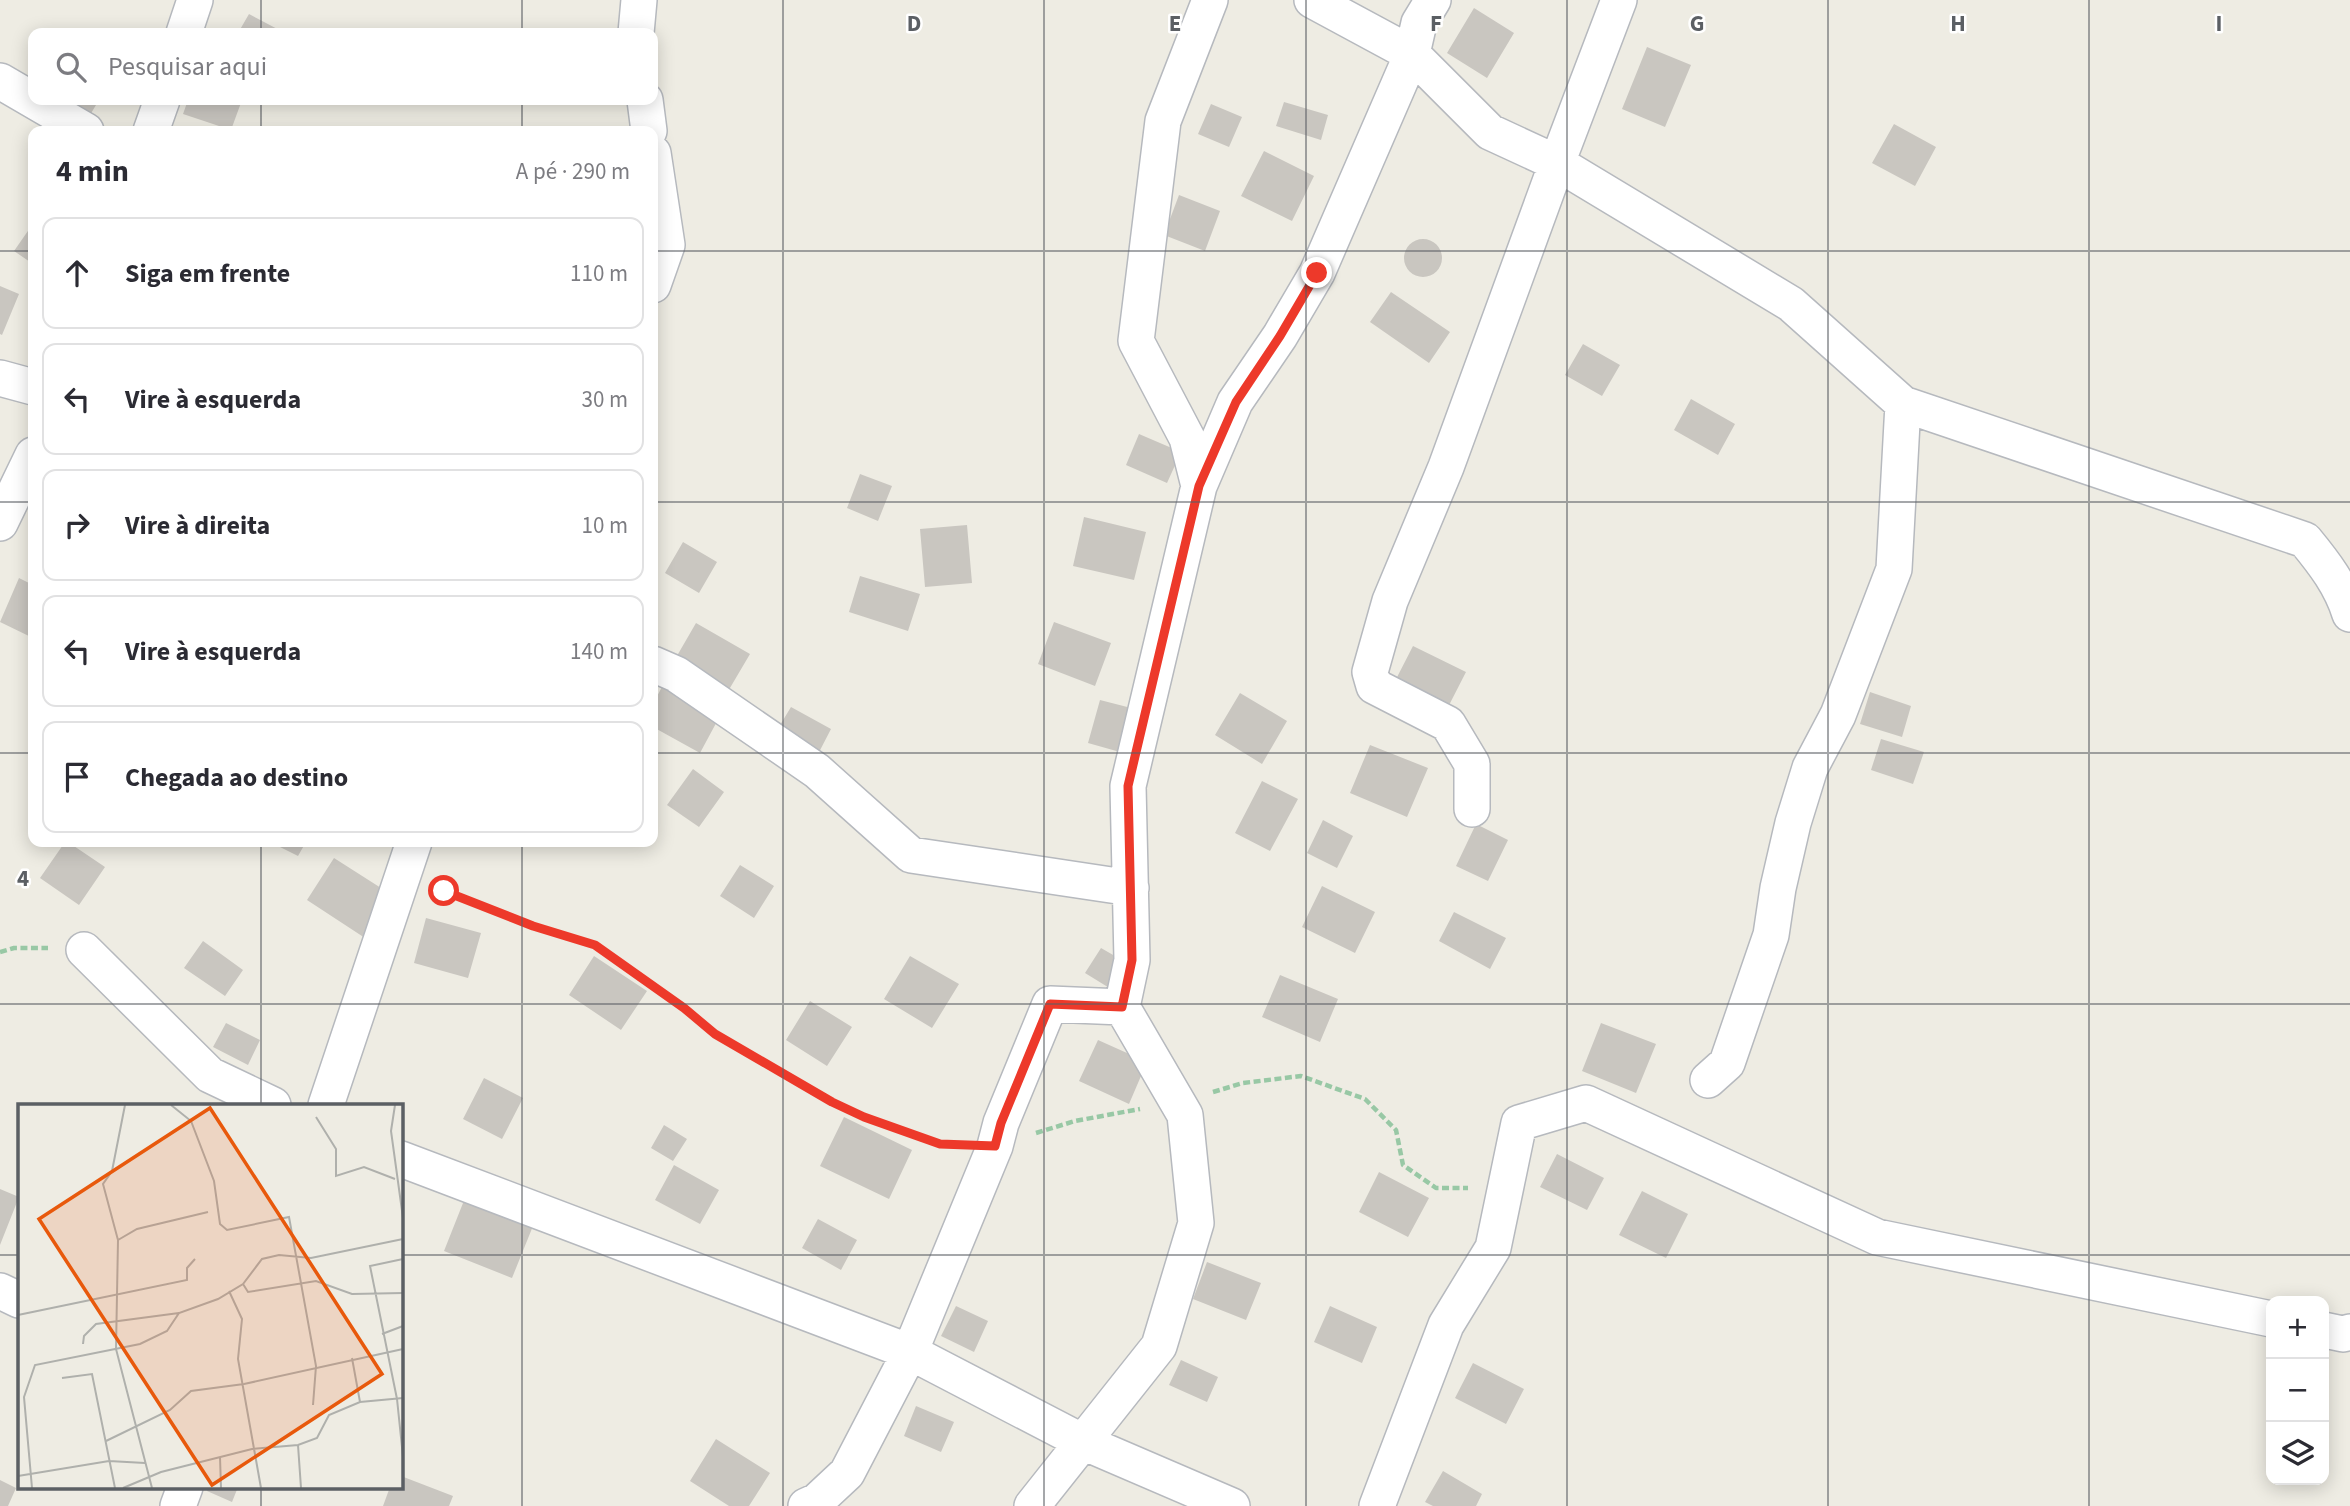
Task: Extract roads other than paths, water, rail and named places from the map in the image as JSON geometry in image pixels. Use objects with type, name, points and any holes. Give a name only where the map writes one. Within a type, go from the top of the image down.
[{"type":"street","points":[[186,28],[195,0]]},
{"type":"street","points":[[636,28],[639,0]]},
{"type":"street","points":[[1199,486],[1187,438],[1136,341],[1163,121],[1210,0]]},
{"type":"street","points":[[1312,0],[1412,54],[1490,132],[1557,163],[1791,304],[1903,404],[2305,540],[2332,573],[2350,614]]},
{"type":"street","points":[[1032,1506],[1159,1346],[1196,1223],[1185,1115],[1122,1007],[1132,960],[1128,786],[1199,486],[1236,402],[1280,336],[1317,273],[1412,54],[1419,23],[1433,0]]},
{"type":"street","points":[[1472,809],[1472,764],[1448,724],[1374,686],[1370,672],[1390,601],[1446,467],[1619,0]]},
{"type":"street","points":[[0,81],[28,97]]},
{"type":"street","points":[[41,105],[77,126]]},
{"type":"street","points":[[153,126],[160,105]]},
{"type":"street","points":[[646,105],[648,126]]},
{"type":"street","points":[[658,186],[667,245],[658,271]]},
{"type":"street","points":[[0,379],[28,386]]},
{"type":"street","points":[[1708,1080],[1727,1063],[1771,935],[1777,888],[1810,768],[1838,715],[1894,569],[1903,404]]},
{"type":"street","points":[[0,523],[28,466]]},
{"type":"street","points":[[658,666],[676,674],[817,771],[911,855],[1131,888]]},
{"type":"street","points":[[326,1104],[412,847]]},
{"type":"street","points":[[67,948],[210,1075],[271,1104]]},
{"type":"street","points":[[806,1506],[817,1501],[847,1474],[910,1352],[1050,1004],[1122,1007]]},
{"type":"street","points":[[1377,1506],[1446,1325],[1493,1248],[1519,1123],[1586,1103],[1877,1237],[2266,1318]]},
{"type":"street","points":[[402,1159],[910,1352],[1083,1442],[1232,1506]]},
{"type":"street","points":[[0,1292],[18,1300]]},
{"type":"street","points":[[2329,1331],[2343,1334],[2350,1332]]},
{"type":"street","points":[[178,1506],[185,1488]]}]
